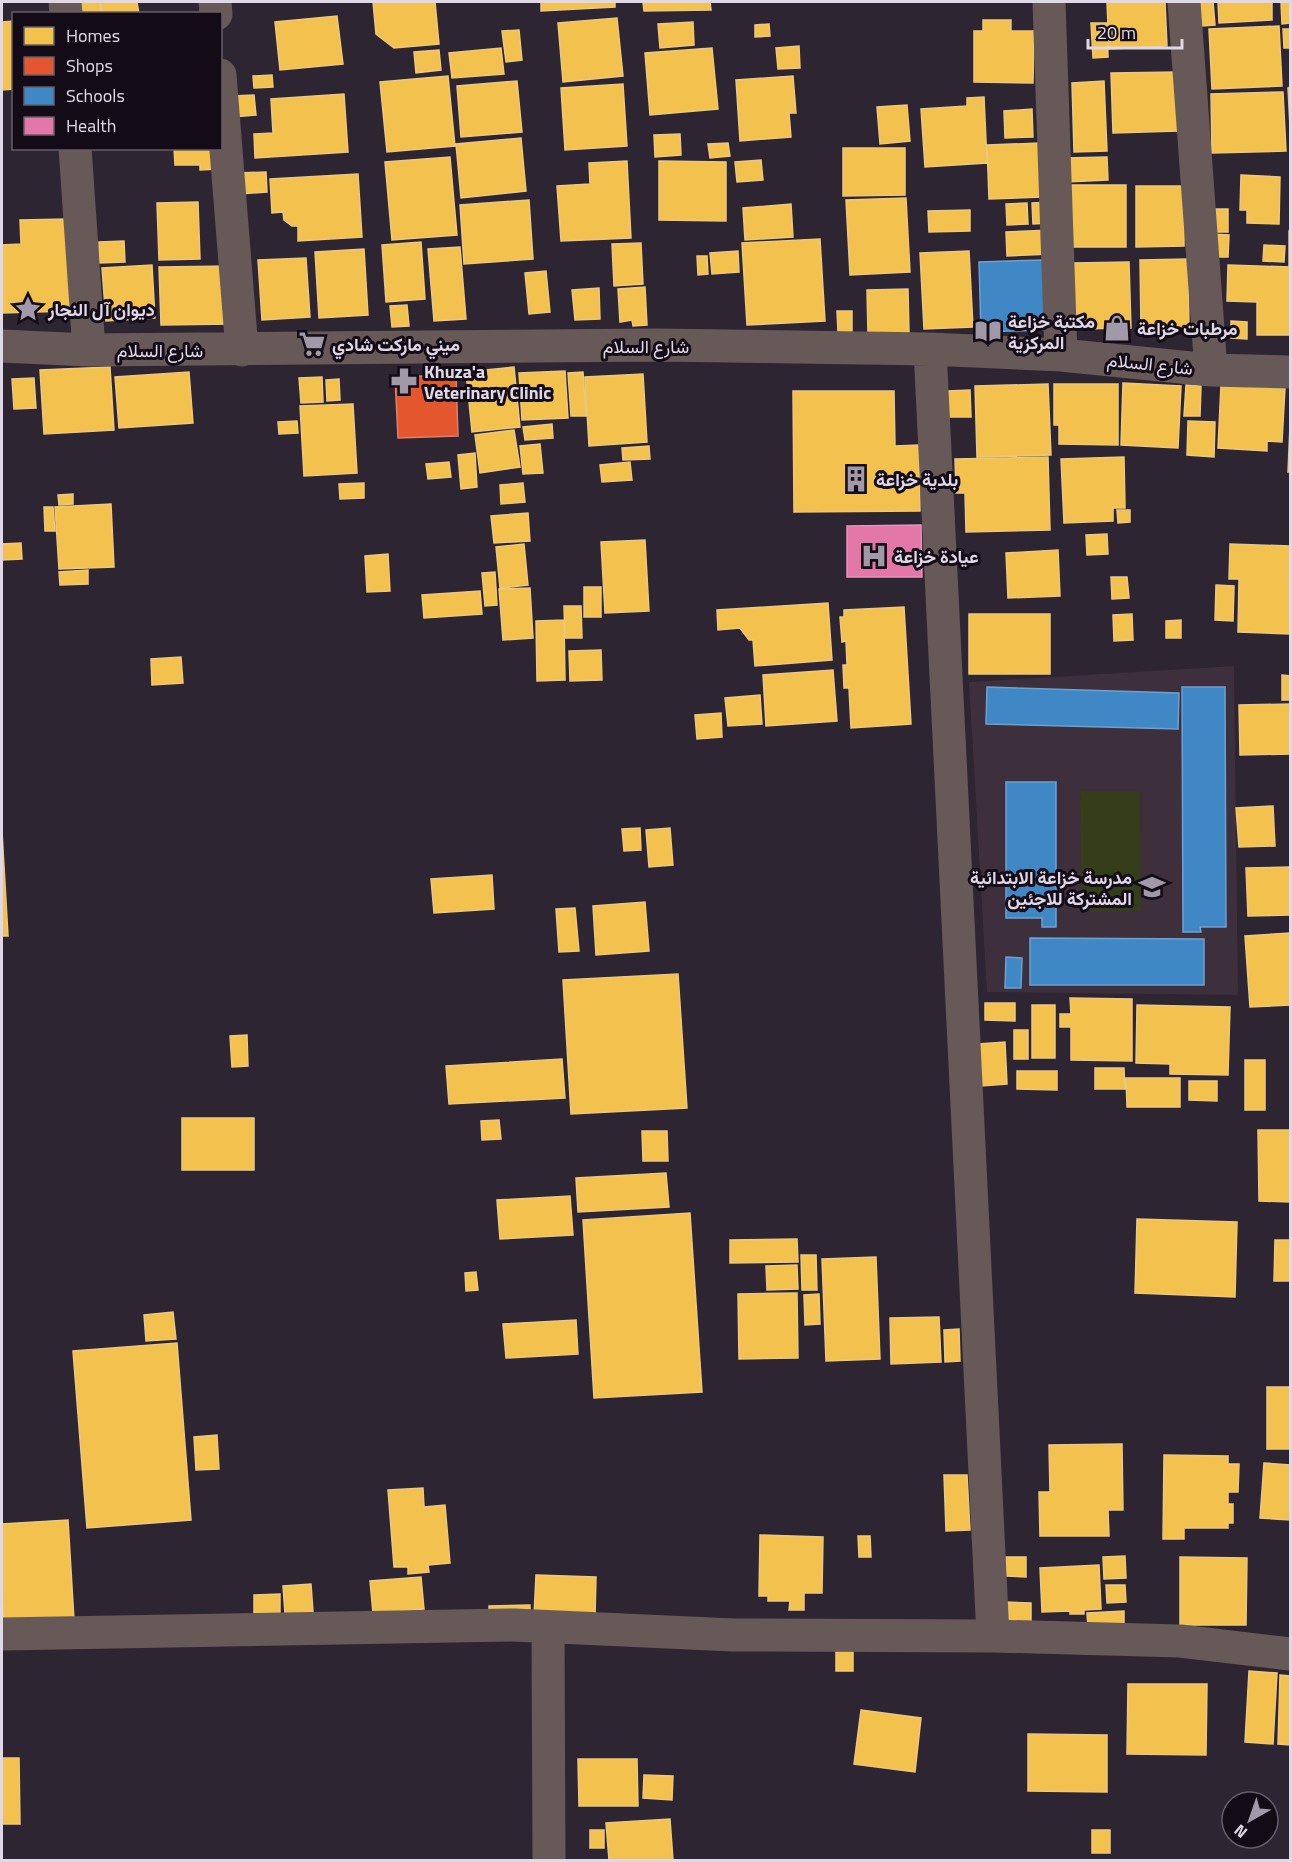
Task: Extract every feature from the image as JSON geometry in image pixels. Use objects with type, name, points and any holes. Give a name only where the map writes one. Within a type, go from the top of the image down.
[{"type":"street","points":[[1048,2],[1061,355]]},
{"type":"street","points":[[1184,2],[1211,370]]},
{"type":"street","points":[[222,100],[242,350]]},
{"type":"street","points":[[75,150],[89,350]]},
{"type":"street","name":"شارع السلام","points":[[2,346],[89,350],[657,345],[930,349],[1061,355],[1211,370],[1290,372]]},
{"type":"street","points":[[930,349],[993,1636]]},
{"type":"street","points":[[2,1634],[514,1625],[733,1635],[993,1636],[1180,1641],[1290,1654]]},
{"type":"street","points":[[548,1627],[549,1860]]},
{"type":"shaded area","points":[[1234,666],[1238,995],[987,992],[969,682]]},
{"type":"green space","points":[[1080,791],[1140,791],[1141,911],[1081,911]]},
{"type":"building: Homes","points":[[77,2],[100,2],[101,12],[78,12]]},
{"type":"building: Homes","points":[[101,2],[137,2],[139,12],[102,12]]},
{"type":"building: Homes","points":[[373,2],[435,2],[439,44],[394,48],[376,34]]},
{"type":"building: Homes","points":[[541,2],[615,2],[615,7],[541,11]]},
{"type":"building: Homes","points":[[643,2],[710,2],[711,10],[644,11]]},
{"type":"building: Homes","points":[[1107,2],[1165,2],[1167,46],[1109,49]]},
{"type":"building: Homes","points":[[1200,2],[1213,2],[1215,25],[1202,26]]},
{"type":"building: Homes","points":[[1218,2],[1272,2],[1272,20],[1219,23]]},
{"type":"building: Homes","points":[[1281,2],[1290,2],[1290,23],[1282,24]]},
{"type":"building: Homes","points":[[337,16],[343,64],[280,70],[275,22]]},
{"type":"building: Homes","points":[[617,18],[623,76],[563,82],[558,23]]},
{"type":"building: Homes","points":[[983,20],[1011,20],[1011,31],[1034,31],[1033,83],[974,82],[974,31],[983,31]]},
{"type":"building: Homes","points":[[12,21],[12,89],[2,90],[2,22]]},
{"type":"building: Homes","points":[[693,22],[694,45],[660,48],[658,24]]},
{"type":"building: Homes","points":[[1091,23],[1107,23],[1108,57],[1093,58]]},
{"type":"building: Homes","points":[[769,24],[770,36],[755,37],[755,25]]},
{"type":"building: Homes","points":[[1279,26],[1282,86],[1212,89],[1209,29]]},
{"type":"building: Homes","points":[[1283,29],[1290,29],[1290,48],[1284,48]]},
{"type":"building: Homes","points":[[519,30],[522,60],[506,62],[502,31]]},
{"type":"building: Homes","points":[[799,46],[800,68],[778,69],[776,48]]},
{"type":"building: Homes","points":[[501,48],[504,74],[452,78],[449,53]]},
{"type":"building: Homes","points":[[712,48],[718,109],[650,115],[645,53]]},
{"type":"building: Homes","points":[[439,50],[441,70],[416,73],[414,52]]},
{"type":"building: Homes","points":[[1177,72],[1178,131],[1113,133],[1111,73]]},
{"type":"building: Homes","points":[[272,75],[273,87],[254,88],[253,76]]},
{"type":"building: Homes","points":[[448,76],[455,146],[387,152],[380,82]]},
{"type":"building: Homes","points":[[793,76],[796,113],[789,113],[791,137],[740,141],[736,80]]},
{"type":"building: Homes","points":[[517,81],[522,132],[461,137],[457,86]]},
{"type":"building: Homes","points":[[1104,81],[1107,151],[1074,152],[1072,83]]},
{"type":"building: Homes","points":[[623,84],[627,146],[565,150],[561,88]]},
{"type":"building: Homes","points":[[1290,87],[1290,127],[1288,88]]},
{"type":"building: Homes","points":[[1283,92],[1286,151],[1212,153],[1211,94]]},
{"type":"building: Homes","points":[[344,94],[348,152],[255,158],[254,134],[273,133],[271,99]]},
{"type":"building: Homes","points":[[254,95],[256,115],[233,117],[231,96]]},
{"type":"building: Homes","points":[[984,97],[987,163],[925,167],[921,109],[967,106],[967,98]]},
{"type":"building: Homes","points":[[907,105],[910,141],[880,144],[877,107]]},
{"type":"building: Homes","points":[[1032,109],[1033,137],[1005,138],[1004,111]]},
{"type":"building: Homes","points":[[680,134],[681,155],[655,157],[654,135]]},
{"type":"building: Homes","points":[[521,138],[526,191],[461,198],[456,144]]},
{"type":"building: Homes","points":[[728,143],[730,156],[710,158],[708,144]]},
{"type":"building: Homes","points":[[1040,143],[1042,197],[989,199],[987,145]]},
{"type":"building: Homes","points":[[843,148],[905,148],[905,195],[843,196]]},
{"type":"building: Homes","points":[[174,150],[218,150],[219,169],[200,170],[200,165],[175,165]]},
{"type":"building: Homes","points":[[450,157],[457,235],[392,240],[385,162]]},
{"type":"building: Homes","points":[[1107,157],[1108,180],[1066,182],[1065,158]]},
{"type":"building: Homes","points":[[761,160],[763,180],[737,182],[735,162]]},
{"type":"building: Homes","points":[[627,161],[631,238],[561,241],[557,186],[590,184],[589,163]]},
{"type":"building: Homes","points":[[659,161],[726,162],[726,221],[659,220]]},
{"type":"building: Homes","points":[[266,172],[267,192],[240,194],[238,173]]},
{"type":"building: Homes","points":[[358,174],[362,237],[298,241],[298,226],[292,226],[284,220],[283,212],[272,213],[270,179]]},
{"type":"building: Homes","points":[[1241,175],[1280,177],[1279,224],[1247,223],[1247,210],[1240,210]]},
{"type":"building: Homes","points":[[1067,185],[1126,185],[1126,247],[1067,247]]},
{"type":"building: Homes","points":[[1136,186],[1184,186],[1184,246],[1136,247]]},
{"type":"building: Homes","points":[[906,198],[910,272],[850,275],[846,200]]},
{"type":"building: Homes","points":[[529,200],[533,259],[464,264],[460,205]]},
{"type":"building: Homes","points":[[198,202],[200,259],[159,260],[157,203]]},
{"type":"building: Homes","points":[[1051,202],[1051,223],[1033,224],[1032,203]]},
{"type":"building: Homes","points":[[1027,203],[1028,224],[1007,225],[1006,204]]},
{"type":"building: Homes","points":[[791,204],[793,237],[745,240],[743,208]]},
{"type":"building: Homes","points":[[1211,209],[1228,209],[1228,232],[1210,232]]},
{"type":"building: Homes","points":[[970,210],[970,231],[929,232],[928,211]]},
{"type":"building: Homes","points":[[67,219],[70,311],[2,313],[2,245],[21,244],[20,220]]},
{"type":"building: Homes","points":[[1051,230],[1052,254],[1007,256],[1006,232]]},
{"type":"building: Homes","points":[[1290,231],[1290,266],[1289,266]]},
{"type":"building: Homes","points":[[1212,234],[1229,235],[1228,257],[1212,257]]},
{"type":"building: Homes","points":[[820,239],[825,321],[747,325],[742,243]]},
{"type":"building: Homes","points":[[124,241],[125,262],[99,263],[99,242]]},
{"type":"building: Homes","points":[[421,242],[425,299],[386,302],[382,245]]},
{"type":"building: Homes","points":[[641,243],[643,284],[614,286],[612,244]]},
{"type":"building: Homes","points":[[1264,245],[1285,246],[1284,262],[1263,261]]},
{"type":"building: Homes","points":[[460,247],[466,319],[434,321],[428,249]]},
{"type":"building: Homes","points":[[364,249],[368,315],[319,318],[315,252]]},
{"type":"building: Homes","points":[[738,251],[739,272],[712,274],[710,253]]},
{"type":"building: Homes","points":[[969,251],[973,327],[924,329],[920,253]]},
{"type":"building: Homes","points":[[697,256],[707,256],[708,274],[698,275]]},
{"type":"building: Homes","points":[[306,258],[310,317],[262,320],[258,260]]},
{"type":"building: Homes","points":[[1188,259],[1189,328],[1141,328],[1140,260]]},
{"type":"building: Homes","points":[[1129,262],[1131,328],[1075,329],[1073,263]]},
{"type":"building: Homes","points":[[152,265],[155,318],[106,321],[102,268]]},
{"type":"building: Homes","points":[[1228,265],[1290,267],[1290,335],[1257,335],[1257,302],[1227,301]]},
{"type":"building: Homes","points":[[230,266],[231,324],[161,325],[159,267]]},
{"type":"building: Homes","points":[[546,271],[550,312],[529,314],[525,273]]},
{"type":"building: Homes","points":[[645,287],[647,325],[633,326],[632,320],[620,322],[618,289]]},
{"type":"building: Homes","points":[[599,288],[600,319],[575,320],[572,290]]},
{"type":"building: Homes","points":[[908,289],[909,333],[868,334],[867,290]]},
{"type":"building: Homes","points":[[407,305],[409,326],[392,327],[390,306]]},
{"type":"building: Homes","points":[[837,311],[852,311],[852,332],[838,332]]},
{"type":"building: Homes","points":[[1231,321],[1247,322],[1247,339],[1231,338]]},
{"type":"building: Homes","points":[[110,367],[114,430],[44,434],[40,370]]},
{"type":"building: Homes","points":[[514,367],[520,427],[472,432],[466,372]]},
{"type":"building: Homes","points":[[565,371],[568,418],[522,420],[519,373]]},
{"type":"building: Homes","points":[[189,372],[193,423],[119,428],[115,377]]},
{"type":"building: Homes","points":[[583,372],[586,416],[571,416],[568,373]]},
{"type":"building: Homes","points":[[643,374],[647,442],[589,446],[585,377]]},
{"type":"building: Homes","points":[[322,377],[323,402],[301,403],[299,378]]},
{"type":"building: Homes","points":[[34,378],[36,408],[14,409],[12,379]]},
{"type":"building: Homes","points":[[339,379],[340,400],[327,401],[326,380]]},
{"type":"building: Homes","points":[[1123,383],[1181,386],[1178,448],[1121,445]]},
{"type":"building: Homes","points":[[1048,384],[1051,455],[977,457],[975,386]]},
{"type":"building: Homes","points":[[1054,384],[1118,384],[1118,445],[1059,444],[1059,425],[1054,425]]},
{"type":"building: Homes","points":[[1186,385],[1201,386],[1200,416],[1184,416]]},
{"type":"building: Homes","points":[[1221,385],[1285,388],[1282,442],[1267,441],[1267,451],[1218,448]]},
{"type":"building: Homes","points":[[970,390],[971,417],[949,417],[948,391]]},
{"type":"building: Homes","name":"بلدية خزاعة","points":[[793,391],[894,391],[895,446],[919,445],[920,511],[794,512]]},
{"type":"building: Homes","points":[[353,404],[357,473],[304,476],[300,406]]},
{"type":"building: Homes","points":[[297,421],[298,433],[279,434],[278,422]]},
{"type":"building: Homes","points":[[1188,421],[1215,422],[1214,457],[1187,455]]},
{"type":"building: Homes","points":[[552,424],[553,438],[525,440],[523,427]]},
{"type":"building: Homes","points":[[1290,425],[1290,472],[1288,472]]},
{"type":"building: Homes","points":[[514,430],[520,467],[480,473],[475,435]]},
{"type":"building: Homes","points":[[540,444],[543,473],[523,474],[520,446]]},
{"type":"building: Homes","points":[[649,446],[650,459],[623,460],[622,448]]},
{"type":"building: Homes","points":[[475,453],[477,487],[461,489],[458,455]]},
{"type":"building: Homes","points":[[1048,457],[1050,530],[966,532],[965,493],[956,493],[955,459]]},
{"type":"building: Homes","points":[[1124,457],[1125,508],[1113,508],[1113,521],[1064,523],[1061,459]]},
{"type":"building: Homes","points":[[449,462],[451,477],[428,479],[426,464]]},
{"type":"building: Homes","points":[[630,462],[632,480],[602,482],[600,465]]},
{"type":"building: Homes","points":[[364,483],[364,498],[340,499],[339,484]]},
{"type":"building: Homes","points":[[523,483],[525,502],[501,504],[500,485]]},
{"type":"building: Homes","points":[[73,494],[73,504],[59,505],[58,495]]},
{"type":"building: Homes","points":[[111,504],[114,567],[59,569],[55,507]]},
{"type":"building: Homes","points":[[44,507],[53,507],[55,531],[45,531]]},
{"type":"building: Homes","points":[[1117,510],[1130,510],[1130,522],[1118,523]]},
{"type":"building: Homes","points":[[528,513],[530,541],[494,543],[491,516]]},
{"type":"building: Homes","points":[[1107,534],[1108,554],[1087,555],[1086,535]]},
{"type":"building: Homes","points":[[645,540],[649,611],[605,613],[601,542]]},
{"type":"building: Homes","points":[[21,543],[22,559],[2,560],[2,544]]},
{"type":"building: Homes","points":[[524,544],[528,585],[500,588],[496,547]]},
{"type":"building: Homes","points":[[1230,544],[1290,546],[1290,634],[1238,632],[1239,579],[1229,579]]},
{"type":"building: Homes","points":[[1058,550],[1060,596],[1008,598],[1006,553]]},
{"type":"building: Homes","points":[[388,554],[390,591],[367,592],[365,556]]},
{"type":"building: Homes","points":[[88,570],[88,584],[60,585],[59,572]]},
{"type":"building: Homes","points":[[495,572],[497,605],[485,606],[482,573]]},
{"type":"building: Homes","points":[[1111,577],[1127,577],[1129,598],[1112,599]]},
{"type":"building: Homes","points":[[1216,585],[1234,586],[1233,621],[1215,620]]},
{"type":"building: Homes","points":[[584,587],[601,587],[601,617],[584,617]]},
{"type":"building: Homes","points":[[530,588],[533,638],[503,640],[499,589]]},
{"type":"building: Homes","points":[[480,591],[482,614],[424,618],[422,595]]},
{"type":"building: Homes","points":[[828,603],[832,660],[755,666],[753,640],[749,640],[740,628],[718,630],[717,610]]},
{"type":"building: Homes","points":[[564,606],[581,606],[582,638],[565,638]]},
{"type":"building: Homes","points":[[904,607],[911,724],[851,728],[849,688],[844,688],[843,665],[847,665],[846,641],[842,642],[840,617],[844,617],[844,610]]},
{"type":"building: Homes","points":[[969,614],[1050,614],[1050,674],[969,674]]},
{"type":"building: Homes","points":[[1132,614],[1133,640],[1114,641],[1113,615]]},
{"type":"building: Homes","points":[[564,620],[565,680],[537,681],[536,621]]},
{"type":"building: Homes","points":[[1181,620],[1181,638],[1166,638],[1166,621]]},
{"type":"building: Homes","points":[[601,650],[602,680],[570,681],[569,651]]},
{"type":"building: Homes","points":[[181,657],[183,683],[152,685],[151,659]]},
{"type":"building: Homes","points":[[833,670],[837,721],[766,726],[763,675]]},
{"type":"building: Homes","points":[[1282,675],[1290,676],[1290,700],[1282,700]]},
{"type":"building: Homes","points":[[760,695],[762,724],[728,726],[725,698]]},
{"type":"building: Homes","points":[[1290,704],[1290,754],[1240,755],[1239,705]]},
{"type":"building: Homes","points":[[721,713],[722,737],[697,739],[695,715]]},
{"type":"building: Homes","points":[[1273,806],[1275,846],[1239,847],[1236,808]]},
{"type":"building: Homes","points":[[640,828],[641,850],[624,851],[622,829]]},
{"type":"building: Homes","points":[[670,828],[673,865],[649,867],[646,830]]},
{"type":"building: Homes","points":[[2,831],[8,936],[2,936]]},
{"type":"building: Homes","points":[[1290,867],[1290,915],[1248,916],[1246,868]]},
{"type":"building: Homes","points":[[492,875],[494,909],[434,913],[431,879]]},
{"type":"building: Homes","points":[[645,902],[649,951],[596,955],[593,906]]},
{"type":"building: Homes","points":[[575,908],[579,951],[559,952],[556,909]]},
{"type":"building: Homes","points":[[1290,933],[1290,1005],[1250,1007],[1245,936]]},
{"type":"building: Homes","points":[[678,974],[687,1108],[571,1114],[563,980]]},
{"type":"building: Homes","points":[[1070,998],[1132,999],[1132,1061],[1071,1060],[1071,1027],[1060,1027],[1060,1014],[1071,1014]]},
{"type":"building: Homes","points":[[985,1003],[1015,1003],[1015,1021],[985,1020]]},
{"type":"building: Homes","points":[[1032,1005],[1055,1005],[1055,1058],[1032,1058]]},
{"type":"building: Homes","points":[[1137,1005],[1230,1007],[1228,1075],[1170,1074],[1170,1064],[1136,1063]]},
{"type":"building: Homes","points":[[1014,1030],[1028,1030],[1028,1059],[1014,1059]]},
{"type":"building: Homes","points":[[247,1035],[248,1066],[232,1067],[230,1036]]},
{"type":"building: Homes","points":[[1005,1042],[1007,1084],[981,1086],[978,1044]]},
{"type":"building: Homes","points":[[562,1059],[565,1098],[449,1104],[446,1066]]},
{"type":"building: Homes","points":[[1245,1060],[1265,1060],[1265,1110],[1245,1110]]},
{"type":"building: Homes","points":[[1095,1068],[1124,1068],[1125,1089],[1095,1089]]},
{"type":"building: Homes","points":[[1017,1071],[1057,1071],[1057,1090],[1017,1089]]},
{"type":"building: Homes","points":[[1126,1078],[1180,1078],[1180,1107],[1127,1107]]},
{"type":"building: Homes","points":[[1189,1081],[1217,1081],[1217,1101],[1189,1100]]},
{"type":"building: Homes","points":[[182,1118],[254,1118],[254,1170],[182,1170]]},
{"type":"building: Homes","points":[[499,1120],[501,1139],[482,1140],[481,1121]]},
{"type":"building: Homes","points":[[1258,1130],[1290,1130],[1290,1202],[1259,1201]]},
{"type":"building: Homes","points":[[642,1131],[667,1131],[668,1161],[643,1161]]},
{"type":"building: Homes","points":[[666,1173],[669,1207],[578,1212],[576,1178]]},
{"type":"building: Homes","points":[[570,1196],[573,1235],[500,1239],[497,1200]]},
{"type":"building: Homes","points":[[690,1213],[702,1392],[594,1398],[583,1220]]},
{"type":"building: Homes","points":[[1137,1219],[1237,1222],[1235,1297],[1135,1293]]},
{"type":"building: Homes","points":[[797,1239],[798,1262],[730,1263],[730,1240]]},
{"type":"building: Homes","points":[[1275,1240],[1290,1240],[1290,1281],[1274,1281]]},
{"type":"building: Homes","points":[[801,1255],[816,1255],[817,1290],[802,1290]]},
{"type":"building: Homes","points":[[876,1257],[880,1359],[826,1361],[822,1259]]},
{"type":"building: Homes","points":[[797,1265],[798,1289],[767,1290],[766,1266]]},
{"type":"building: Homes","points":[[476,1272],[478,1290],[466,1291],[465,1273]]},
{"type":"building: Homes","points":[[797,1293],[798,1358],[739,1359],[738,1294]]},
{"type":"building: Homes","points":[[819,1294],[820,1324],[805,1325],[804,1295]]},
{"type":"building: Homes","points":[[173,1312],[176,1339],[146,1341],[144,1315]]},
{"type":"building: Homes","points":[[939,1317],[941,1362],[891,1364],[890,1318]]},
{"type":"building: Homes","points":[[576,1320],[578,1354],[506,1358],[503,1324]]},
{"type":"building: Homes","points":[[959,1329],[960,1361],[945,1362],[944,1330]]},
{"type":"building: Homes","points":[[177,1343],[191,1520],[87,1528],[73,1351]]},
{"type":"building: Homes","points":[[1267,1387],[1290,1387],[1290,1449],[1267,1449]]},
{"type":"building: Homes","points":[[217,1435],[219,1469],[196,1470],[194,1437]]},
{"type":"building: Homes","points":[[1122,1444],[1123,1510],[1108,1510],[1109,1536],[1040,1536],[1039,1492],[1050,1492],[1049,1445]]},
{"type":"building: Homes","points":[[1164,1455],[1228,1456],[1228,1464],[1239,1464],[1238,1492],[1228,1492],[1228,1504],[1233,1504],[1233,1523],[1228,1523],[1228,1528],[1184,1528],[1184,1539],[1163,1539]]},
{"type":"building: Homes","points":[[1264,1463],[1290,1465],[1290,1520],[1260,1518]]},
{"type":"building: Homes","points":[[944,1475],[967,1475],[970,1530],[946,1531]]},
{"type":"building: Homes","points":[[423,1488],[424,1507],[445,1505],[450,1563],[428,1565],[429,1572],[408,1574],[408,1567],[394,1567],[388,1490]]},
{"type":"building: Homes","points":[[68,1520],[74,1620],[4,1625],[2,1524]]},
{"type":"building: Homes","points":[[760,1535],[823,1537],[822,1593],[804,1593],[804,1610],[789,1610],[790,1601],[768,1601],[768,1596],[759,1596]]},
{"type":"building: Homes","points":[[858,1536],[870,1536],[871,1557],[859,1557]]},
{"type":"building: Homes","points":[[1125,1556],[1126,1578],[1104,1579],[1103,1557]]},
{"type":"building: Homes","points":[[1006,1557],[1026,1557],[1026,1577],[1006,1576]]},
{"type":"building: Homes","points":[[1180,1557],[1247,1558],[1246,1625],[1180,1625]]},
{"type":"building: Homes","points":[[1099,1565],[1101,1609],[1084,1610],[1084,1614],[1070,1614],[1070,1611],[1042,1612],[1040,1568]]},
{"type":"building: Homes","points":[[536,1575],[596,1577],[595,1617],[534,1616]]},
{"type":"building: Homes","points":[[421,1577],[424,1609],[373,1613],[370,1581]]},
{"type":"building: Homes","points":[[311,1584],[313,1612],[285,1614],[283,1586]]},
{"type":"building: Homes","points":[[1106,1585],[1125,1585],[1126,1602],[1107,1603]]},
{"type":"building: Homes","points":[[280,1594],[280,1613],[254,1613],[254,1595]]},
{"type":"building: Homes","points":[[1006,1602],[1031,1603],[1031,1626],[1006,1626]]},
{"type":"building: Homes","points":[[530,1605],[530,1616],[489,1617],[489,1606]]},
{"type":"building: Homes","points":[[1124,1611],[1124,1625],[1088,1627],[1087,1613]]},
{"type":"building: Homes","points":[[836,1646],[853,1646],[853,1671],[836,1671]]},
{"type":"building: Homes","points":[[1249,1671],[1277,1673],[1273,1744],[1245,1742]]},
{"type":"building: Homes","points":[[1280,1675],[1290,1676],[1290,1745],[1278,1744]]},
{"type":"building: Homes","points":[[1128,1684],[1207,1684],[1206,1755],[1127,1754]]},
{"type":"building: Homes","points":[[861,1710],[921,1718],[915,1772],[854,1764]]},
{"type":"building: Homes","points":[[1028,1734],[1107,1735],[1107,1792],[1028,1791]]},
{"type":"building: Homes","points":[[2,1758],[19,1758],[20,1824],[2,1824]]},
{"type":"building: Homes","points":[[578,1759],[637,1759],[638,1806],[579,1806]]},
{"type":"building: Homes","points":[[644,1775],[673,1776],[672,1800],[643,1798]]},
{"type":"building: Homes","points":[[670,1819],[673,1860],[609,1860],[606,1823]]},
{"type":"building: Homes","points":[[590,1830],[604,1830],[604,1848],[590,1848]]},
{"type":"building: Homes","points":[[1092,1830],[1110,1830],[1110,1853],[1092,1853]]},
{"type":"building: Shops","points":[[456,375],[458,436],[398,438],[395,377]]},
{"type":"building: Schools","points":[[1043,260],[1045,330],[981,332],[979,262]]},
{"type":"building: Schools","points":[[987,687],[1179,693],[1178,729],[986,724]]},
{"type":"building: Schools","points":[[1182,687],[1225,687],[1226,927],[1200,927],[1201,932],[1183,932]]},
{"type":"building: Schools","points":[[1006,782],[1056,782],[1056,927],[1042,927],[1042,918],[1006,918]]},
{"type":"building: Schools","points":[[1030,938],[1204,939],[1204,985],[1030,985]]},
{"type":"building: Schools","points":[[1006,957],[1022,958],[1021,988],[1005,988]]},
{"type":"building: Health","points":[[921,525],[922,577],[847,577],[847,526]]},
{"type":"place","name":"ديوان آل النجار","points":[[28,309]]},
{"type":"place","name":"مرطبات خزاعة","points":[[1117,328]]},
{"type":"place","name":"مكتبة خزاعة المركزية","points":[[988,331]]},
{"type":"place","name":"ميني ماركت شادي","points":[[312,344]]},
{"type":"place","name":"Khuza'a Veterinary Clinic","points":[[404,381]]},
{"type":"place","name":"بلدية خزاعة","points":[[856,479]]},
{"type":"place","name":"عيادة خزاعة","points":[[874,556]]},
{"type":"place","name":"مدرسة خزاعة الابتدائية المشتركة للاجئين","points":[[1152,887]]}]
